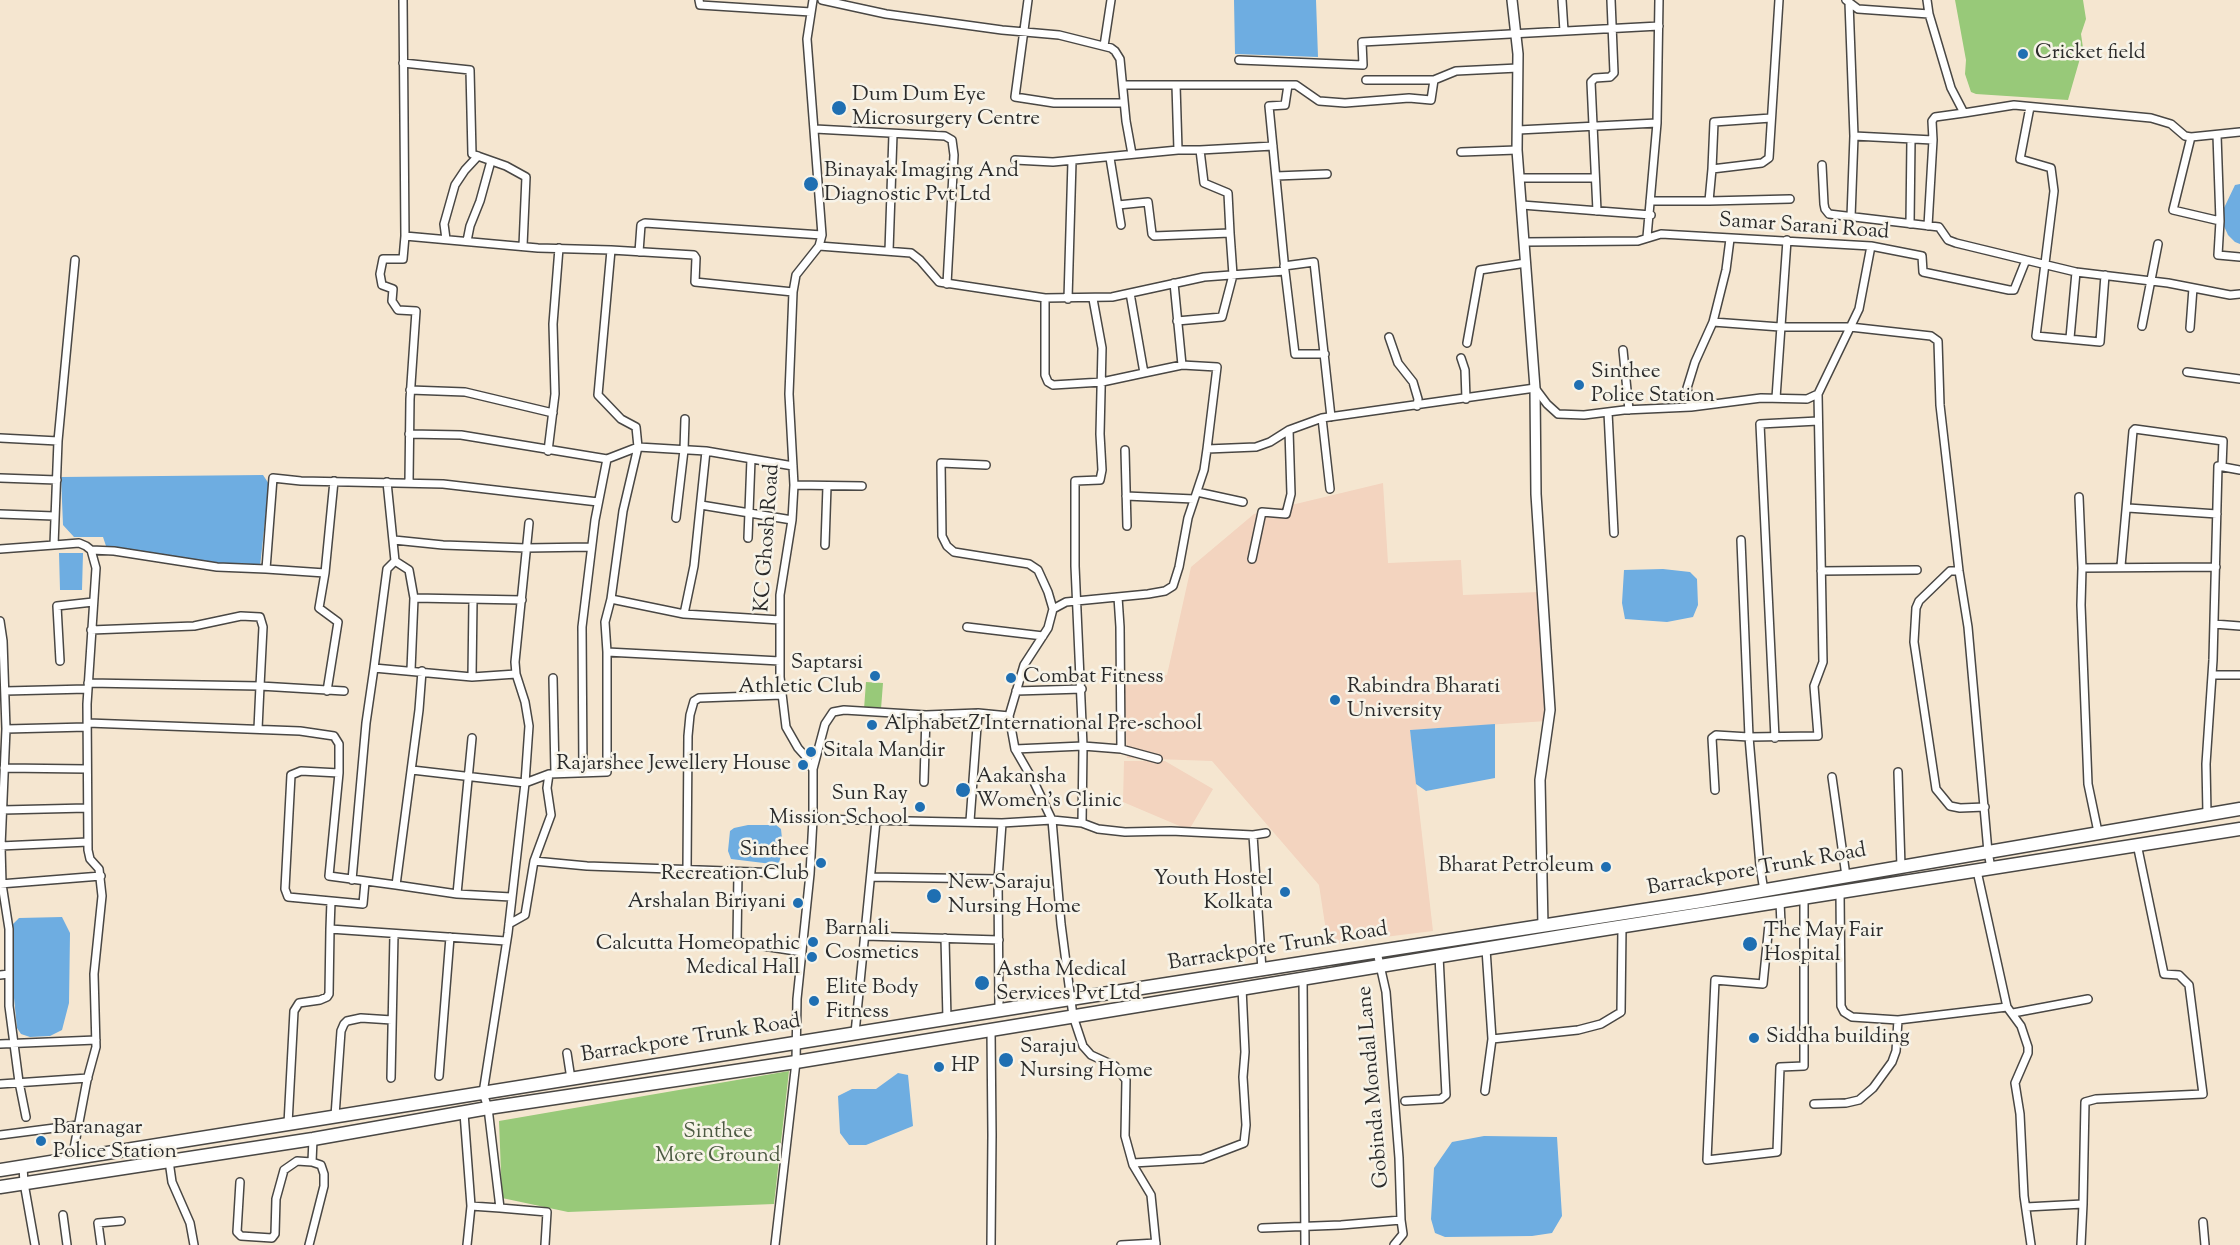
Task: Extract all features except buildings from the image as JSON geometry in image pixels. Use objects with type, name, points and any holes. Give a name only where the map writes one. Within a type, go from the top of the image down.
[{"type":"main road","name":"Barrackpore Trunk Road","points":[[0,1170],[999,1010],[1702,901],[2240,809]]},
{"type":"main road","name":"Barrackpore Trunk Road","points":[[0,1187],[313,1139],[488,1108],[796,1062],[1439,956],[2240,829]]},
{"type":"street","points":[[403,0],[405,236],[403,259],[383,259],[380,274],[382,285],[393,289],[392,301],[398,310],[416,311],[410,390],[409,482]]},
{"type":"street","points":[[699,0],[700,5],[811,12]]},
{"type":"street","name":"KC Ghosh Road","points":[[813,0],[807,39],[822,235],[819,246],[796,275],[793,292],[789,394],[794,485],[792,520],[780,595],[780,661],[786,727],[813,770]]},
{"type":"street","points":[[822,0],[886,14],[1059,35],[1116,51],[1119,56],[1132,154]]},
{"type":"street","points":[[1028,0],[1015,97],[1054,103],[1124,103]]},
{"type":"street","points":[[1104,46],[1111,0]]},
{"type":"street","points":[[1512,0],[1518,68],[1517,150],[1535,388],[1536,494],[1550,710],[1540,780],[1543,926]]},
{"type":"street","points":[[1562,0],[1564,31]]},
{"type":"street","points":[[1597,211],[1591,82],[1595,78],[1610,77],[1614,73],[1611,0]]},
{"type":"street","points":[[1647,237],[1651,215],[1650,201],[1657,123],[1659,0]]},
{"type":"street","points":[[1712,169],[1762,164],[1769,158],[1779,0]]},
{"type":"street","points":[[1927,0],[1951,88],[1964,113]]},
{"type":"street","points":[[1847,1],[1858,9],[1929,14]]},
{"type":"street","points":[[1847,1],[1854,136],[1851,217]]},
{"type":"street","points":[[1239,60],[1363,65],[1362,42],[1659,26]]},
{"type":"street","points":[[403,63],[470,70],[472,154],[526,177],[523,246]]},
{"type":"street","points":[[1366,80],[1434,80],[1456,71],[1518,68]]},
{"type":"street","points":[[1122,85],[1296,85],[1319,101],[1345,103],[1409,98],[1431,100],[1434,80]]},
{"type":"street","points":[[1176,85],[1178,150]]},
{"type":"street","points":[[1288,85],[1285,105],[1269,106],[1284,268],[1296,354],[1325,354]]},
{"type":"street","points":[[1928,226],[1932,121],[1935,117],[2014,105],[2151,118],[2171,124],[2185,136],[2191,137],[2240,132]]},
{"type":"street","points":[[2030,107],[2020,159],[2051,168],[2054,191],[2036,336],[2100,342],[2105,275]]},
{"type":"street","points":[[1709,201],[1714,122],[1771,118]]},
{"type":"street","points":[[1518,130],[1657,123]]},
{"type":"street","points":[[815,129],[945,136],[953,143],[948,284]]},
{"type":"street","points":[[889,251],[892,134]]},
{"type":"street","points":[[2217,135],[2220,221],[2218,255],[2240,257]]},
{"type":"street","points":[[1854,136],[1933,140]]},
{"type":"street","points":[[2191,137],[2173,210],[2220,221]]},
{"type":"street","points":[[1910,224],[1911,139]]},
{"type":"street","points":[[1015,160],[1072,161],[1178,150],[1274,146]]},
{"type":"street","points":[[1177,321],[1221,318],[1233,275],[1228,193],[1204,183],[1200,150]]},
{"type":"street","points":[[1461,152],[1517,150]]},
{"type":"street","points":[[446,239],[444,224],[455,185],[478,156]]},
{"type":"street","points":[[1110,158],[1121,225]]},
{"type":"street","points":[[467,241],[491,161]]},
{"type":"street","points":[[1068,299],[1072,161]]},
{"type":"street","points":[[1822,165],[1825,209],[1829,214],[1939,227],[1946,237],[1956,243],[2076,272],[2230,295],[2240,294]]},
{"type":"street","points":[[1276,176],[1327,174]]},
{"type":"street","points":[[1520,178],[1595,178]]},
{"type":"street","points":[[1650,201],[1790,200]]},
{"type":"street","points":[[1118,205],[1148,202],[1154,236],[1230,233]]},
{"type":"street","points":[[1522,205],[1651,215]]},
{"type":"street","points":[[639,252],[642,225],[645,223],[822,235]]},
{"type":"street","name":"Samar Sarani Road","points":[[1524,242],[1638,241],[1661,234],[1871,246],[1922,256],[1923,272],[2009,290],[2014,290],[2026,260]]},
{"type":"street","points":[[405,236],[523,246],[694,255],[696,258],[695,282],[793,292]]},
{"type":"street","points":[[1691,406],[1687,388],[1695,362],[1713,322],[1726,270],[1730,239]]},
{"type":"street","points":[[1776,398],[1787,240]]},
{"type":"street","points":[[2142,326],[2158,244]]},
{"type":"street","points":[[819,246],[911,253],[939,282],[1045,298],[1068,299],[1112,297],[1203,277],[1233,275],[1314,262],[1331,417]]},
{"type":"street","points":[[1715,790],[1713,736],[1775,738],[1818,736],[1814,686],[1822,662],[1818,394],[1859,309],[1871,246]]},
{"type":"street","points":[[548,451],[556,375],[554,315],[559,248]]},
{"type":"street","points":[[412,770],[525,783],[552,773],[607,772],[605,622],[611,599],[623,511],[638,447],[636,426],[621,419],[598,395],[611,250]]},
{"type":"street","points":[[54,546],[58,441],[75,260]]},
{"type":"street","points":[[1467,343],[1480,270],[1485,267],[1526,263]]},
{"type":"street","points":[[2070,338],[2076,272]]},
{"type":"street","points":[[1174,283],[1182,365]]},
{"type":"street","points":[[2190,328],[2193,288]]},
{"type":"street","points":[[1130,293],[1144,373]]},
{"type":"street","points":[[1045,298],[1045,375],[1047,382],[1053,385],[1102,382],[1182,365],[1217,367],[1207,449],[1173,586],[1165,591],[1078,601],[1059,605],[1053,609]]},
{"type":"street","points":[[1082,823],[1082,689],[1075,566],[1075,481],[1100,480],[1102,348],[1093,299]]},
{"type":"street","points":[[1713,322],[1780,327],[1850,327],[1931,336],[1938,341],[1940,405],[1959,571],[1968,627],[1991,868]]},
{"type":"street","points":[[1389,337],[1398,363],[1413,382],[1418,399],[1417,406]]},
{"type":"street","points":[[1623,350],[1629,410]]},
{"type":"street","points":[[1461,358],[1465,370],[1466,399]]},
{"type":"street","points":[[2187,372],[2240,379]]},
{"type":"street","points":[[1207,449],[1256,447],[1270,442],[1289,430],[1322,418],[1535,388]]},
{"type":"street","points":[[1535,388],[1558,414],[1584,415],[1761,398],[1807,399],[1818,394]]},
{"type":"street","points":[[410,390],[465,392],[553,413]]},
{"type":"street","points":[[1608,412],[1614,533]]},
{"type":"street","points":[[1322,418],[1330,489]]},
{"type":"street","points":[[676,518],[684,450],[685,419]]},
{"type":"street","points":[[1775,738],[1760,424],[1818,421]]},
{"type":"street","points":[[2121,566],[2128,508],[2132,435],[2135,429],[2223,441],[2222,467]]},
{"type":"street","points":[[1252,559],[1262,512],[1286,514],[1291,494],[1289,430]]},
{"type":"street","points":[[409,434],[461,435],[607,459],[638,447],[706,452],[793,466]]},
{"type":"street","points":[[0,438],[58,441]]},
{"type":"street","points":[[1125,450],[1127,526]]},
{"type":"street","points":[[684,614],[694,566],[706,452]]},
{"type":"street","points":[[583,772],[582,627],[591,547],[607,459]]},
{"type":"street","points":[[748,538],[751,459]]},
{"type":"street","points":[[986,465],[941,463],[941,531],[943,541],[954,552],[1033,566],[1040,574],[1053,609],[1048,628],[1024,665],[1010,717],[1015,749],[1052,820],[1073,1016],[1083,1046],[1090,1055],[1115,1066],[1126,1080],[1125,1136],[1133,1163],[1151,1195],[1156,1244],[1121,1245]]},
{"type":"street","points":[[2207,814],[2206,764],[2212,675],[2218,466],[2240,470]]},
{"type":"street","points":[[0,478],[57,480]]},
{"type":"street","points":[[266,569],[273,478],[301,481],[443,484],[598,502]]},
{"type":"street","points":[[327,691],[338,622],[319,608],[325,573],[334,481]]},
{"type":"street","points":[[352,880],[366,723],[387,569],[395,561],[387,482]]},
{"type":"street","points":[[794,485],[862,486]]},
{"type":"street","points":[[825,545],[827,486]]},
{"type":"street","points":[[1126,496],[1196,495],[1243,502]]},
{"type":"street","points":[[2079,497],[2088,784],[2098,832]]},
{"type":"street","points":[[701,505],[792,520]]},
{"type":"street","points":[[2128,508],[2217,514]]},
{"type":"street","points":[[0,514],[54,516]]},
{"type":"street","points":[[500,1208],[488,1108],[483,1093],[509,924],[530,726],[515,662],[529,523]]},
{"type":"street","points":[[394,540],[443,545],[526,548],[591,547]]},
{"type":"street","points":[[1741,540],[1749,737],[1763,889],[1777,902],[1781,924],[1769,924],[1763,984],[1715,980],[1707,1160],[1777,1152],[1780,1067],[1804,1066],[1804,898]]},
{"type":"street","points":[[0,549],[79,543],[91,550],[114,551],[217,567],[325,573]]},
{"type":"street","points":[[72,1159],[88,1078],[95,1055],[94,974],[102,896],[101,876],[99,869],[90,858],[88,842],[87,686],[96,568],[91,550]]},
{"type":"street","points":[[395,561],[409,570],[414,598],[411,670]]},
{"type":"street","points":[[2082,568],[2216,567]]},
{"type":"street","points":[[1821,571],[1917,570]]},
{"type":"street","points":[[1959,571],[1950,571],[1919,601],[1916,608],[1914,642],[1936,789],[1950,806],[1984,807]]},
{"type":"street","points":[[1118,597],[1121,749]]},
{"type":"street","points":[[414,598],[522,600]]},
{"type":"street","points":[[611,599],[684,614],[780,620]]},
{"type":"street","points":[[472,677],[473,600]]},
{"type":"street","points":[[60,661],[57,606],[93,602]]},
{"type":"street","points":[[91,630],[188,627],[242,616],[260,617],[263,627],[258,729]]},
{"type":"street","points":[[0,621],[3,641],[6,729],[0,846],[1,884],[9,929],[9,1006],[26,1117]]},
{"type":"street","points":[[2214,624],[2240,626]]},
{"type":"street","points":[[967,627],[1043,636]]},
{"type":"street","points":[[607,652],[780,661]]},
{"type":"street","points":[[374,668],[472,677],[516,674]]},
{"type":"street","points":[[396,885],[412,770],[422,671]]},
{"type":"street","points":[[2212,675],[2240,675]]},
{"type":"street","points":[[509,924],[525,915],[534,861],[551,815],[547,788],[552,773],[553,678]]},
{"type":"street","points":[[5,691],[87,686],[260,686],[344,691]]},
{"type":"street","points":[[1016,691],[1082,689]]},
{"type":"street","points":[[687,870],[688,736],[694,701],[699,698],[782,695]]},
{"type":"street","points":[[776,1245],[798,1043],[797,999],[810,874],[813,770],[825,724],[833,712],[844,710],[926,715],[978,713],[1010,717]]},
{"type":"street","points":[[970,821],[978,713]]},
{"type":"street","points":[[924,783],[926,715]]},
{"type":"street","points":[[6,729],[88,725],[325,733],[334,736],[339,744],[339,772],[329,876],[457,894],[511,897]]},
{"type":"street","points":[[457,894],[472,738]]},
{"type":"street","points":[[1015,749],[1083,746],[1121,749],[1158,759]]},
{"type":"street","points":[[4,768],[87,769]]},
{"type":"street","points":[[339,772],[301,771],[293,773],[286,894],[295,899],[363,904],[365,882]]},
{"type":"street","points":[[1898,772],[1901,867]]},
{"type":"street","points":[[1832,777],[1846,876]]},
{"type":"street","points":[[2,810],[87,808]]},
{"type":"street","points":[[813,819],[1002,823],[1052,820],[1082,823],[1098,829],[1125,832],[1171,831],[1253,835],[1266,833]]},
{"type":"street","points":[[855,1033],[876,821]]},
{"type":"street","points":[[999,1010],[998,879],[1002,823]]},
{"type":"street","points":[[1253,835],[1262,970]]},
{"type":"street","points":[[0,846],[88,842]]},
{"type":"street","points":[[2081,1245],[2085,1102],[2096,1099],[2203,1094],[2189,985],[2179,975],[2164,974],[2137,844]]},
{"type":"street","points":[[534,861],[810,874]]},
{"type":"street","points":[[1977,871],[2007,1007],[2021,1026],[2028,1047],[2028,1053],[2015,1083],[2020,1114],[2026,1207],[2031,1245]]},
{"type":"street","points":[[738,872],[737,942],[802,952]]},
{"type":"street","points":[[1,884],[101,876]]},
{"type":"street","points":[[871,877],[998,879]]},
{"type":"street","points":[[1840,892],[1841,1005],[1844,1012],[1852,1017],[1898,1020],[2007,1007]]},
{"type":"street","points":[[288,1124],[294,1011],[299,1002],[320,1000],[327,998],[329,994],[331,901]]},
{"type":"street","points":[[1492,1039],[1578,1030],[1601,1024],[1621,1012],[1622,927]]},
{"type":"street","points":[[330,929],[506,941]]},
{"type":"street","points":[[391,1078],[394,934]]},
{"type":"street","points":[[865,936],[999,940]]},
{"type":"street","points":[[439,1076],[450,937]]},
{"type":"street","points":[[945,939],[947,1019]]},
{"type":"street","points":[[1485,1091],[1492,1039],[1486,949]]},
{"type":"street","name":"Gobinda Mondal Lane","points":[[1377,952],[1386,992],[1399,1158],[1403,1234],[1394,1245]]},
{"type":"street","points":[[1405,1101],[1441,1099],[1446,1095],[1439,956]]},
{"type":"street","points":[[0,975],[9,974]]},
{"type":"street","points":[[1303,978],[1305,1245]]},
{"type":"street","points":[[1133,1163],[1202,1159],[1245,1143],[1242,988]]},
{"type":"street","points":[[2013,1013],[2088,999]]},
{"type":"street","points":[[0,1007],[9,1006]]},
{"type":"street","points":[[335,1116],[341,1031],[344,1024],[347,1021],[361,1018],[392,1020]]},
{"type":"street","points":[[1815,1104],[1846,1103],[1858,1100],[1873,1088],[1892,1062],[1896,1051],[1898,1020]]},
{"type":"street","points":[[991,1030],[991,1245]]},
{"type":"street","points":[[0,1044],[96,1040]]},
{"type":"street","points":[[567,1053],[571,1079]]},
{"type":"street","points":[[0,1084],[88,1078]]},
{"type":"street","points":[[464,1113],[471,1206],[467,1245]]},
{"type":"street","points":[[0,1135],[78,1125]]},
{"type":"street","points":[[312,1162],[313,1139]]},
{"type":"street","points":[[169,1161],[172,1182],[190,1223],[194,1245]]},
{"type":"street","points":[[240,1182],[237,1232],[241,1236],[272,1238],[275,1234],[276,1199],[284,1170],[297,1161],[312,1162],[321,1166],[324,1173],[324,1186],[309,1245]]},
{"type":"street","points":[[23,1167],[35,1245]]},
{"type":"street","points":[[2026,1207],[2083,1203]]},
{"type":"street","points":[[471,1206],[547,1212],[545,1245]]},
{"type":"street","points":[[63,1215],[68,1245]]},
{"type":"street","points":[[1262,1228],[1401,1220]]},
{"type":"street","points":[[101,1245],[98,1223],[121,1221]]},
{"type":"street","points":[[2203,1222],[2205,1245]]},
{"type":"shaded area","name":"Rabindra Bharati University","points":[[1383,483],[1388,563],[1461,560],[1463,595],[1539,592],[1547,721],[1410,730],[1433,931],[1328,944],[1319,885],[1212,761],[1127,758],[1124,679],[1167,675],[1191,567],[1254,514]]},
{"type":"shaded area","points":[[1124,761],[1165,761],[1213,789],[1189,830],[1123,802]]},
{"type":"green space","name":"Cricket field","points":[[1955,0],[2083,0],[2086,19],[2081,34],[2083,48],[2068,100],[1971,92],[1965,74],[1966,60]]},
{"type":"green space","points":[[866,682],[883,683],[881,709],[864,709]]},
{"type":"green space","name":"Sinthee More Ground","points":[[789,1071],[774,1204],[568,1212],[502,1198],[499,1121]]},
{"type":"water","points":[[1234,0],[1316,0],[1318,57],[1235,54]]},
{"type":"water","points":[[2240,184],[2240,244],[2228,235],[2223,224],[2224,208],[2235,185]]},
{"type":"water","points":[[263,475],[269,484],[260,567],[229,567],[106,546],[103,537],[74,537],[63,525],[61,477]]},
{"type":"water","points":[[59,553],[83,553],[82,590],[60,590]]},
{"type":"water","points":[[1663,569],[1690,572],[1697,579],[1698,605],[1693,617],[1667,622],[1625,619],[1622,603],[1624,570]]},
{"type":"water","points":[[1495,724],[1495,778],[1426,791],[1416,784],[1410,730]]},
{"type":"water","points":[[748,825],[776,825],[781,829],[783,848],[779,863],[731,859],[728,851],[730,831]]},
{"type":"water","points":[[62,917],[70,933],[69,1003],[62,1030],[50,1036],[30,1037],[21,1034],[17,1028],[13,988],[12,925],[19,918]]},
{"type":"water","points":[[898,1073],[908,1075],[913,1126],[866,1145],[849,1145],[840,1133],[838,1096],[852,1089],[876,1089]]},
{"type":"water","points":[[1484,1136],[1557,1137],[1562,1216],[1552,1233],[1532,1236],[1445,1237],[1435,1233],[1431,1219],[1434,1168],[1452,1142]]},
{"type":"place","name":"Cricket field","points":[[2023,54]]},
{"type":"place","name":"Dum Dum Eye Microsurgery Centre","points":[[839,108]]},
{"type":"place","name":"Binayak Imaging And Diagnostic Pvt Ltd","points":[[811,184]]},
{"type":"place","name":"Sinthee Police Station","points":[[1579,385]]},
{"type":"place","name":"Saptarsi Athletic Club","points":[[875,676]]},
{"type":"place","name":"Combat Fitness","points":[[1011,678]]},
{"type":"place","name":"Rabindra Bharati University","points":[[1335,700]]},
{"type":"place","name":"AlphabetZ International Pre-school","points":[[872,725]]},
{"type":"place","name":"Sitala Mandir","points":[[811,752]]},
{"type":"place","name":"Rajarshee Jewellery House","points":[[803,765]]},
{"type":"place","name":"Aakansha Women's Clinic","points":[[963,790]]},
{"type":"place","name":"Sun Ray Mission School","points":[[920,807]]},
{"type":"place","name":"Sinthee Recreation Club","points":[[821,863]]},
{"type":"place","name":"Bharat Petroleum","points":[[1606,867]]},
{"type":"place","name":"Youth Hostel Kolkata","points":[[1285,892]]},
{"type":"place","name":"New Saraju Nursing Home","points":[[934,896]]},
{"type":"place","name":"Arshalan Biriyani","points":[[798,903]]},
{"type":"place","name":"Barnali Cosmetics","points":[[813,942]]},
{"type":"place","name":"The May Fair Hospital","points":[[1750,944]]},
{"type":"place","name":"Calcutta Homeopathic Medical Hall","points":[[812,957]]},
{"type":"place","name":"Astha Medical Services Pvt Ltd","points":[[982,983]]},
{"type":"place","name":"Elite Body Fitness","points":[[814,1001]]},
{"type":"place","name":"Siddha building","points":[[1754,1038]]},
{"type":"place","name":"Saraju Nursing Home","points":[[1006,1060]]},
{"type":"place","name":"HP","points":[[939,1067]]},
{"type":"place","name":"Baranagar Police Station","points":[[41,1141]]}]
